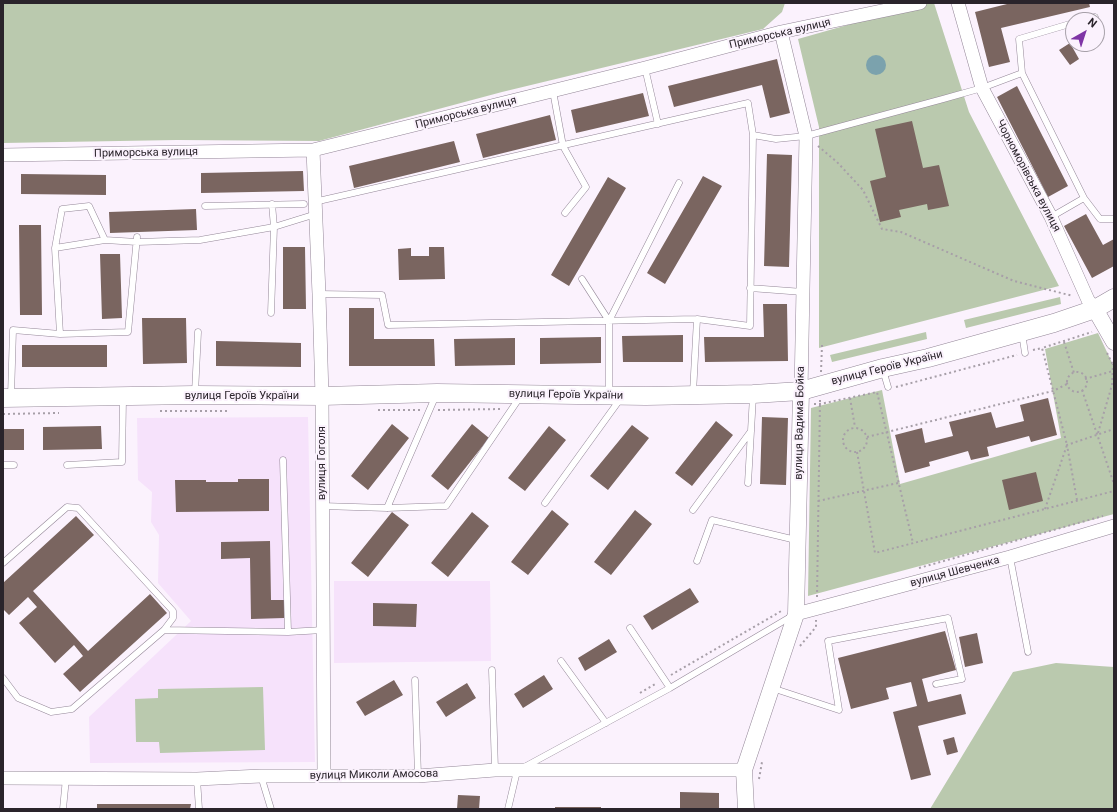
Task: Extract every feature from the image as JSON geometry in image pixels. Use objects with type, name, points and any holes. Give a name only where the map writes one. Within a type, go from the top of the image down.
[{"type":"main road","name":"вулиця Героїв України","points":[[7,398],[195,395],[322,396],[437,393],[616,395],[753,394],[801,398],[883,368],[928,358],[1022,332],[1114,298]]},
{"type":"street","name":"Приморська вулиця","points":[[3,156],[313,150],[645,68],[781,32],[920,3]]},
{"type":"street","name":"Чорноморівська вулиця","points":[[958,3],[982,88],[1051,217],[1092,305],[1114,342]]},
{"type":"street","name":"вулиця Вадима Бойка","points":[[746,809],[744,770],[796,614],[806,136],[781,32]]},
{"type":"street","name":"вулиця Гоголя","points":[[313,150],[312,207],[319,294],[322,396],[324,775]]},
{"type":"street","name":"вулиця Шевченка","points":[[796,614],[1010,557],[1114,526]]},
{"type":"street","name":"вулиця Миколи Амосова","points":[[3,778],[197,779],[324,775],[418,776],[495,770],[744,770]]},
{"type":"lane","points":[[1065,25],[1019,39],[1022,73],[1084,198],[1100,219],[1114,219]]},
{"type":"lane","points":[[645,68],[658,124]]},
{"type":"lane","points":[[753,135],[776,139],[806,136],[982,88],[1022,73]]},
{"type":"lane","points":[[553,91],[563,146],[586,187],[565,213]]},
{"type":"lane","points":[[55,248],[105,240],[200,240],[274,227],[312,207],[748,103],[753,135],[750,326],[697,319],[388,325],[382,295],[319,294]]},
{"type":"lane","points":[[609,321],[679,183]]},
{"type":"lane","points":[[1051,217],[1084,198]]},
{"type":"lane","points":[[205,206],[272,204],[312,207]]},
{"type":"lane","points":[[271,313],[274,227],[272,204]]},
{"type":"lane","points":[[60,334],[55,248],[62,209],[89,206],[105,240]]},
{"type":"lane","points":[[7,398],[13,330],[60,334],[128,332],[137,239]]},
{"type":"lane","points":[[544,503],[616,395],[609,321],[582,279]]},
{"type":"lane","points":[[750,288],[803,292]]},
{"type":"lane","points":[[693,395],[697,319]]},
{"type":"lane","points":[[195,395],[198,332]]},
{"type":"lane","points":[[1022,332],[1026,353]]},
{"type":"lane","points":[[883,368],[885,388]]},
{"type":"lane","points":[[387,508],[437,393]]},
{"type":"lane","points":[[322,506],[387,508],[446,506],[522,394]]},
{"type":"lane","points":[[748,483],[753,394]]},
{"type":"lane","points":[[67,464],[122,462],[123,396]]},
{"type":"lane","points":[[693,510],[751,432]]},
{"type":"lane","points":[[283,460],[288,632]]},
{"type":"lane","points":[[3,465],[14,465]]},
{"type":"lane","points":[[3,563],[67,508],[78,508],[173,611],[173,618],[164,630],[72,709],[51,712],[18,698],[3,678]]},
{"type":"lane","points":[[698,560],[712,520],[798,540]]},
{"type":"lane","points":[[1010,557],[1028,652]]},
{"type":"lane","points":[[508,809],[517,771],[670,688],[796,614]]},
{"type":"lane","points":[[771,687],[839,710],[828,641],[948,618],[962,679],[936,684]]},
{"type":"lane","points":[[630,628],[670,688]]},
{"type":"lane","points":[[164,630],[288,632],[323,630]]},
{"type":"lane","points":[[561,661],[606,722]]},
{"type":"lane","points":[[492,670],[495,770]]},
{"type":"lane","points":[[415,680],[418,776]]},
{"type":"lane","points":[[261,776],[271,809]]},
{"type":"lane","points":[[63,809],[66,778]]},
{"type":"lane","points":[[197,779],[199,809]]},
{"type":"path","points":[[806,136],[836,162],[863,190],[882,229],[901,232],[1014,282],[1092,305]]},
{"type":"path","points":[[896,387],[1026,353],[1105,326]]},
{"type":"path","points":[[1064,341],[1074,373]]},
{"type":"path","points":[[1042,348],[1067,445],[1077,500]]},
{"type":"path","points":[[1097,434],[1112,384],[1113,364]]},
{"type":"path","points":[[1086,379],[1113,371]]},
{"type":"path","points":[[1074,373],[1080,373],[1086,379],[1086,386],[1078,392],[1073,391],[1067,384],[1067,379],[1074,373]]},
{"type":"path","points":[[867,437],[1053,392],[1067,384]]},
{"type":"path","points":[[801,398],[820,404],[877,392],[885,388]]},
{"type":"path","points":[[1082,390],[1114,484]]},
{"type":"path","points":[[877,392],[913,543]]},
{"type":"path","points":[[850,398],[855,427]]},
{"type":"path","points":[[376,410],[512,409]]},
{"type":"path","points":[[154,411],[234,411]]},
{"type":"path","points":[[3,414],[59,413]]},
{"type":"path","points":[[855,427],[861,429],[866,433],[867,437],[868,439],[866,446],[861,451],[857,452],[848,450],[844,445],[844,433],[849,429],[855,427]]},
{"type":"path","points":[[1067,445],[1114,429]]},
{"type":"path","points":[[1045,509],[1067,445]]},
{"type":"path","points":[[857,452],[875,553],[1114,491]]},
{"type":"path","points":[[818,501],[898,482]]},
{"type":"shaded area","points":[[308,417],[315,762],[90,763],[89,717],[191,621],[158,583],[159,535],[151,522],[152,492],[138,480],[137,418]]},
{"type":"shaded area","points":[[334,581],[490,581],[491,661],[334,663]]},
{"type":"green space","points":[[3,3],[785,3],[782,12],[763,29],[502,92],[319,141],[177,140],[3,143]]},
{"type":"green space","points":[[925,3],[934,3],[969,112],[1059,286],[819,348],[819,127],[798,39]]},
{"type":"green space","points":[[1060,297],[1061,304],[966,328],[964,320]]},
{"type":"green space","points":[[926,332],[927,339],[832,362],[830,355]]},
{"type":"green space","points":[[1098,333],[1114,367],[1114,514],[808,596],[811,408],[882,390],[900,484],[1061,438],[1045,349]]},
{"type":"green space","points":[[1056,663],[1114,667],[1114,809],[930,809],[1013,672]]},
{"type":"green space","points":[[263,687],[265,750],[160,753],[159,742],[136,742],[135,699],[158,698],[158,689]]},
{"type":"water","points":[[876,55],[883,58],[886,65],[883,72],[876,75],[869,72],[866,65],[869,58]]},
{"type":"building","points":[[1011,3],[1089,3],[1090,7],[1001,28],[1010,62],[989,67],[975,12]]},
{"type":"building","points":[[1065,46],[1065,52],[1075,52],[1079,59],[1070,65],[1059,50]]},
{"type":"building","points":[[777,59],[790,113],[770,118],[762,85],[674,107],[668,86]]},
{"type":"building","points":[[1017,86],[1068,186],[1048,197],[997,97]]},
{"type":"building","points":[[643,93],[649,116],[576,133],[571,110]]},
{"type":"building","points":[[550,115],[556,140],[483,158],[476,134]]},
{"type":"building","points":[[912,121],[923,168],[939,165],[949,206],[928,210],[927,204],[899,210],[901,217],[880,222],[870,181],[886,177],[875,129]]},
{"type":"building","points":[[454,141],[460,162],[354,188],[349,166]]},
{"type":"building","points":[[767,154],[792,155],[789,267],[764,266]]},
{"type":"building","points":[[303,171],[304,191],[201,193],[201,173]]},
{"type":"building","points":[[21,174],[106,175],[106,195],[21,194]]},
{"type":"building","points":[[703,176],[722,186],[665,284],[647,273]]},
{"type":"building","points":[[608,177],[626,188],[569,286],[551,275]]},
{"type":"building","points":[[196,209],[197,230],[110,233],[109,212]]},
{"type":"building","points":[[1086,214],[1103,245],[1114,239],[1114,266],[1092,278],[1064,226]]},
{"type":"building","points":[[19,225],[41,225],[42,315],[20,315]]},
{"type":"building","points":[[283,247],[305,247],[306,309],[283,309]]},
{"type":"building","points":[[429,247],[444,247],[445,279],[399,280],[398,249],[411,248],[411,256],[429,256]]},
{"type":"building","points":[[100,254],[120,254],[122,318],[102,319]]},
{"type":"building","points":[[763,304],[787,304],[788,361],[705,362],[704,337],[764,337]]},
{"type":"building","points":[[349,308],[374,308],[374,339],[434,339],[435,366],[349,366]]},
{"type":"building","points":[[142,318],[186,318],[187,363],[143,364]]},
{"type":"building","points":[[683,335],[683,362],[623,362],[622,336]]},
{"type":"building","points":[[601,337],[601,363],[540,364],[540,338]]},
{"type":"building","points":[[515,338],[515,365],[455,366],[454,339]]},
{"type":"building","points":[[216,341],[301,343],[301,367],[216,366]]},
{"type":"building","points":[[22,345],[107,345],[107,367],[22,367]]},
{"type":"building","points":[[1048,398],[1057,435],[1031,442],[1029,436],[987,447],[989,456],[971,460],[968,451],[929,462],[930,466],[905,473],[895,435],[922,428],[925,443],[953,436],[949,422],[991,412],[996,428],[1024,421],[1020,405]]},
{"type":"building","points":[[762,417],[788,418],[786,485],[760,484]]},
{"type":"building","points":[[716,421],[733,435],[692,486],[675,473]]},
{"type":"building","points":[[392,424],[409,438],[368,490],[351,476]]},
{"type":"building","points":[[472,424],[489,438],[448,490],[431,476]]},
{"type":"building","points":[[632,425],[649,438],[608,490],[590,476]]},
{"type":"building","points":[[101,426],[102,449],[43,450],[43,427]]},
{"type":"building","points":[[549,426],[566,440],[525,491],[508,478]]},
{"type":"building","points":[[3,429],[24,429],[24,450],[3,450]]},
{"type":"building","points":[[1036,472],[1043,501],[1009,510],[1002,480]]},
{"type":"building","points":[[238,479],[269,479],[269,511],[176,512],[175,480],[238,482]]},
{"type":"building","points":[[552,510],[569,524],[528,575],[511,562]]},
{"type":"building","points":[[635,510],[652,524],[611,575],[594,562]]},
{"type":"building","points":[[392,512],[409,525],[368,577],[351,563]]},
{"type":"building","points":[[472,512],[489,526],[448,577],[431,563]]},
{"type":"building","points":[[76,516],[94,535],[33,591],[88,651],[150,594],[167,613],[80,692],[63,674],[83,656],[74,645],[55,663],[19,623],[37,607],[28,597],[9,615],[3,609],[3,583]]},
{"type":"building","points":[[270,541],[271,600],[284,600],[284,618],[251,619],[250,558],[221,559],[221,542]]},
{"type":"building","points":[[690,588],[699,602],[652,630],[643,616]]},
{"type":"building","points":[[373,603],[417,604],[416,627],[373,626]]},
{"type":"building","points":[[945,631],[956,670],[922,679],[928,702],[961,694],[966,714],[918,726],[931,775],[911,780],[893,712],[917,706],[911,682],[886,688],[889,699],[851,709],[838,658]]},
{"type":"building","points":[[977,633],[983,663],[965,667],[959,637]]},
{"type":"building","points":[[609,639],[617,652],[585,671],[578,658]]},
{"type":"building","points":[[544,675],[553,689],[523,708],[514,694]]},
{"type":"building","points":[[394,680],[403,695],[365,716],[356,702]]},
{"type":"building","points":[[467,683],[476,698],[446,717],[436,702]]},
{"type":"building","points":[[954,737],[958,752],[947,755],[943,740]]},
{"type":"building","points":[[680,792],[719,793],[719,809],[680,809]]},
{"type":"building","points":[[458,795],[480,796],[479,809],[457,809]]},
{"type":"building","points":[[97,804],[191,804],[190,809],[97,809]]},
{"type":"building","points":[[555,807],[601,807],[601,809],[555,809]]}]
